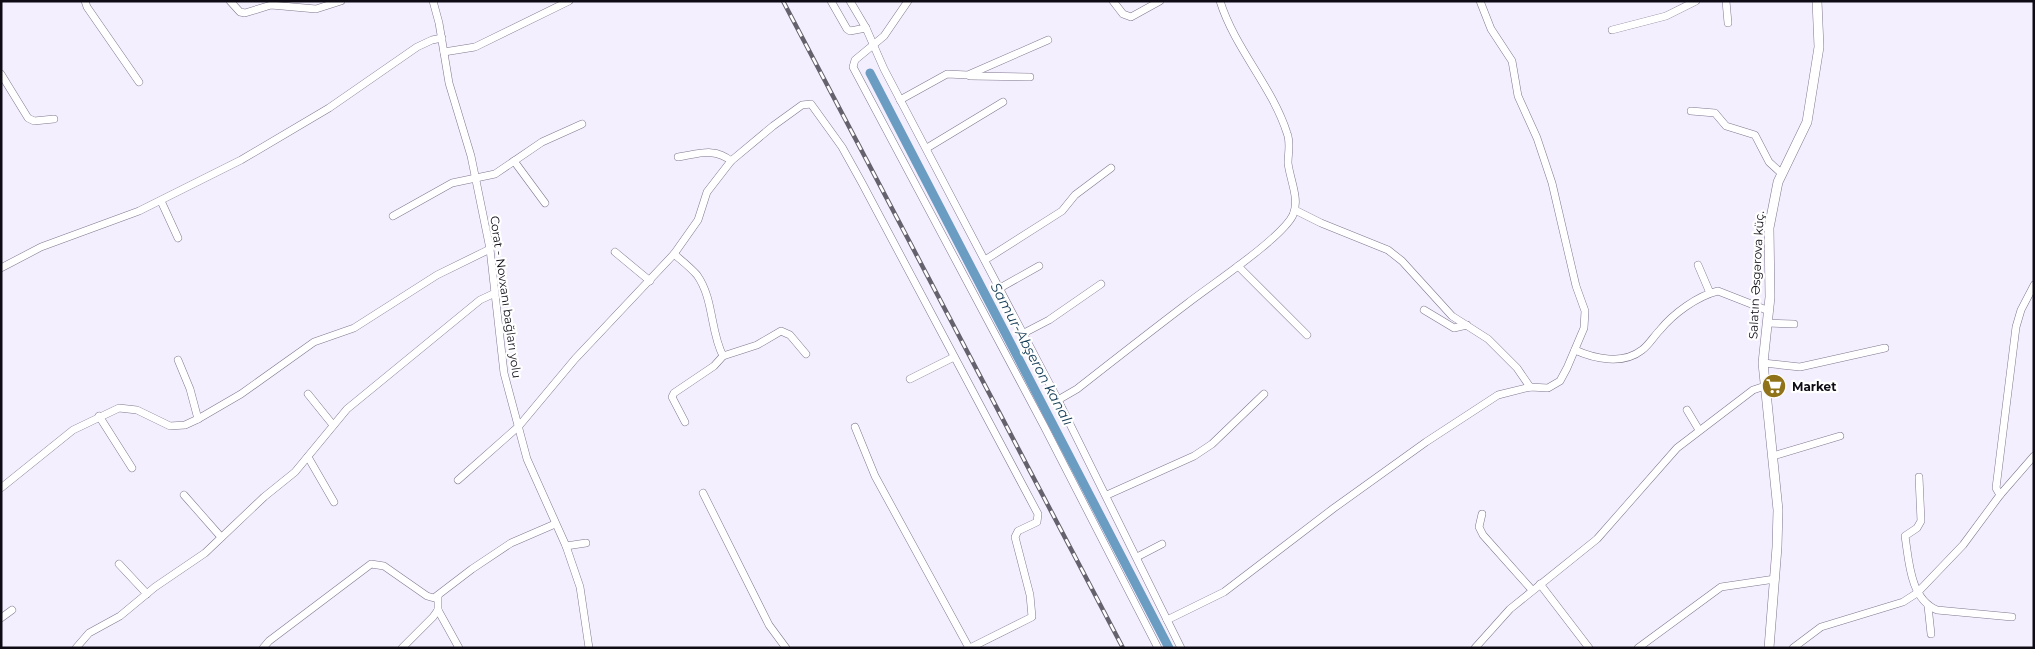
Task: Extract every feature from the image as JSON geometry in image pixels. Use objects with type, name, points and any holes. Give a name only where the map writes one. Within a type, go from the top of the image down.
[{"type":"street","points":[[85,1],[86,7],[139,82]]},
{"type":"street","points":[[230,1],[240,12],[245,13],[281,4],[316,9],[341,1]]},
{"type":"street","name":"Corat - Novxanı bağları yolu","points":[[434,1],[453,100],[476,178],[490,249],[502,362],[527,459],[566,546],[580,587],[589,648]]},
{"type":"street","points":[[444,52],[475,47],[569,1]]},
{"type":"street","points":[[831,1],[847,29],[850,31],[866,28]]},
{"type":"street","points":[[850,1],[866,28],[900,100],[1024,333],[1107,495],[1182,648]]},
{"type":"street","points":[[908,1],[889,30],[874,46],[855,60],[853,67],[1040,418],[1158,648]]},
{"type":"street","points":[[1113,1],[1123,14],[1131,17],[1160,1]]},
{"type":"street","points":[[1058,400],[1077,389],[1238,266],[1284,227],[1295,210],[1294,191],[1288,162],[1290,144],[1287,133],[1276,108],[1235,37],[1220,1]]},
{"type":"street","points":[[1167,620],[1224,592],[1334,508],[1498,395],[1530,387],[1541,389],[1556,384],[1575,350],[1586,320],[1552,183],[1538,138],[1518,96],[1512,61],[1491,29],[1480,1]]},
{"type":"street","points":[[1612,30],[1666,16],[1696,1]]},
{"type":"street","points":[[1726,1],[1728,23]]},
{"type":"street","name":"Salatın Əsgərova küç.","points":[[1769,648],[1778,510],[1763,364],[1769,311],[1769,228],[1775,191],[1781,173],[1807,122],[1819,47],[1817,1]]},
{"type":"street","points":[[1,268],[41,247],[132,214],[161,201],[293,130],[417,47],[432,40],[442,38]]},
{"type":"street","points":[[968,76],[1048,40]]},
{"type":"street","points":[[1,74],[28,118],[34,121],[54,119]]},
{"type":"street","points":[[900,100],[947,74],[1030,77]]},
{"type":"street","points":[[927,148],[1003,102]]},
{"type":"street","points":[[458,480],[519,426],[575,359],[650,282],[674,254],[698,220],[707,192],[731,162],[802,104],[811,104],[842,147],[1039,517],[1034,524],[1018,531],[1015,537],[1030,595],[1032,617],[969,648],[875,476],[855,427]]},
{"type":"street","points":[[1691,111],[1715,113],[1726,126],[1751,132],[1757,138],[1772,166],[1781,173]]},
{"type":"street","points":[[393,216],[452,183],[463,179],[495,174],[562,132],[582,124]]},
{"type":"street","points":[[678,157],[716,152],[723,154],[731,162]]},
{"type":"street","points":[[514,161],[544,203]]},
{"type":"street","points":[[985,260],[1062,212],[1076,195],[1112,168]]},
{"type":"street","points":[[161,201],[178,238]]},
{"type":"street","points":[[1295,210],[1321,223],[1388,250],[1402,261],[1443,308],[1494,345],[1517,368],[1530,387]]},
{"type":"street","points":[[1,488],[73,430],[119,408],[129,408],[170,426],[198,419],[249,388],[314,342],[354,328],[437,274],[490,249]]},
{"type":"street","points":[[615,252],[650,282]]},
{"type":"street","points":[[674,254],[691,269],[702,284],[707,296],[717,345],[723,356]]},
{"type":"street","points":[[1698,264],[1710,293]]},
{"type":"street","points":[[1000,288],[1039,266]]},
{"type":"street","points":[[1238,266],[1307,335]]},
{"type":"street","points":[[1024,333],[1049,320],[1101,284]]},
{"type":"street","points":[[2000,495],[1997,491],[1997,482],[2016,327],[2021,310],[2033,289]]},
{"type":"street","points":[[1575,350],[1601,358],[1634,356],[1645,348],[1672,318],[1710,293],[1718,291],[1769,311]]},
{"type":"street","points":[[76,648],[89,633],[120,616],[147,594],[197,560],[264,497],[281,485],[308,458],[347,409],[480,300],[495,292]]},
{"type":"street","points":[[1424,310],[1454,328],[1467,325]]},
{"type":"street","points":[[1768,323],[1794,324]]},
{"type":"street","points":[[685,422],[672,397],[674,393],[714,366],[723,356],[758,344],[781,331],[790,335],[806,354]]},
{"type":"street","points":[[1763,364],[1800,367],[1885,348]]},
{"type":"street","points":[[910,379],[954,357]]},
{"type":"street","points":[[178,360],[190,389],[198,419]]},
{"type":"street","points":[[1475,648],[1500,618],[1596,539],[1668,456],[1699,430],[1753,390],[1765,386]]},
{"type":"street","points":[[308,394],[333,425]]},
{"type":"street","points":[[1107,495],[1194,456],[1212,444],[1264,394]]},
{"type":"street","points":[[1687,410],[1699,430]]},
{"type":"street","points":[[99,416],[132,468]]},
{"type":"street","points":[[1773,456],[1840,436]]},
{"type":"street","points":[[1793,648],[1821,627],[1903,602],[1918,593],[1963,545],[2000,495],[2034,456]]},
{"type":"street","points":[[308,458],[334,502]]},
{"type":"street","points":[[1919,477],[1921,521],[1917,528],[1905,536],[1918,593],[1928,606],[1931,634]]},
{"type":"street","points":[[703,493],[769,625],[782,647]]},
{"type":"street","points":[[184,494],[221,537]]},
{"type":"street","points":[[1482,514],[1479,527],[1483,535],[1532,590]]},
{"type":"street","points":[[264,648],[269,641],[371,564],[384,566],[427,596],[438,596],[472,569],[511,543],[555,524]]},
{"type":"street","points":[[566,546],[586,543]]},
{"type":"street","points":[[1137,557],[1162,544]]},
{"type":"street","points":[[119,564],[147,594]]},
{"type":"street","points":[[1638,648],[1721,588],[1775,579]]},
{"type":"street","points":[[1540,584],[1589,648]]},
{"type":"street","points":[[438,596],[438,610],[459,648]]},
{"type":"street","points":[[1928,606],[1947,612],[2012,618]]},
{"type":"street","points":[[1,618],[12,610]]},
{"type":"street","points":[[402,648],[438,610]]},
{"type":"waterway","name":"Samur-Abşeron kanalı","points":[[870,73],[1169,648]]},
{"type":"railway","points":[[783,1],[1123,648]]},
{"type":"place","name":"Market","points":[[1774,386]]}]
